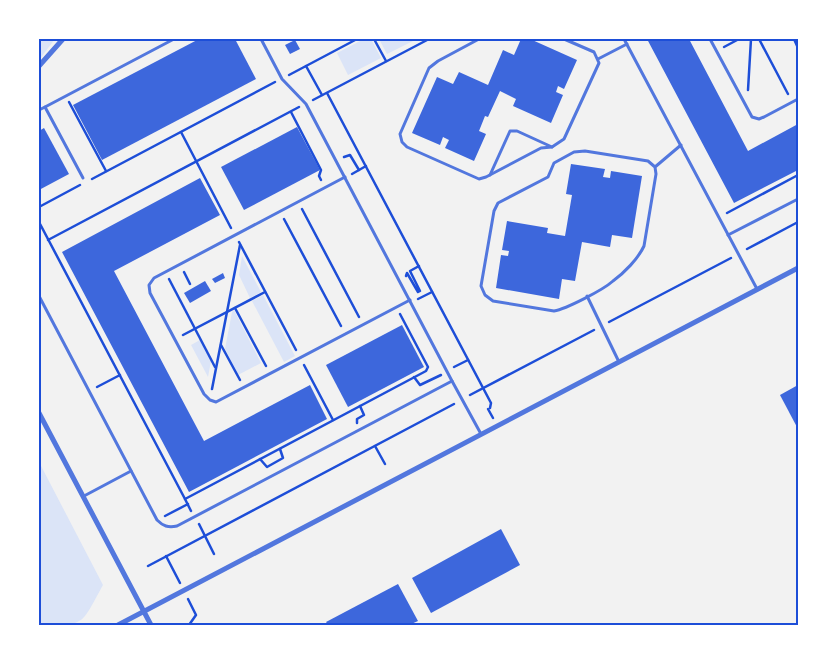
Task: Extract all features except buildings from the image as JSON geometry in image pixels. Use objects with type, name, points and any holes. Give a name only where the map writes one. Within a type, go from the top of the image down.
[{"type":"street","points":[[39,66],[63,39]]},
{"type":"street","points":[[118,625],[798,268]]},
{"type":"street","points":[[39,413],[151,625]]},
{"type":"lane","points":[[39,110],[174,39]]},
{"type":"lane","points":[[262,39],[282,79],[306,104],[481,434]]},
{"type":"lane","points":[[479,39],[435,62],[429,68],[400,134],[402,142],[407,147],[474,178],[482,178],[489,175],[542,147],[552,146],[565,137],[599,63],[594,52],[564,39]]},
{"type":"lane","points":[[624,39],[757,289]]},
{"type":"lane","points":[[710,39],[752,117],[759,119],[798,99]]},
{"type":"lane","points":[[598,59],[627,44]]},
{"type":"lane","points":[[45,107],[83,178]]},
{"type":"lane","points":[[489,175],[510,132],[517,130],[552,146]]},
{"type":"lane","points":[[655,167],[681,145]]},
{"type":"lane","points":[[577,151],[648,162],[655,167],[656,174],[645,242],[642,250],[613,282],[563,309],[550,311],[493,302],[487,298],[481,286],[495,208],[502,201],[548,177],[554,163],[577,151]]},
{"type":"lane","points":[[345,177],[152,280],[149,289],[204,394],[210,400],[219,401],[410,300]]},
{"type":"lane","points":[[728,235],[798,199]]},
{"type":"lane","points":[[39,296],[157,520],[164,526],[173,527],[195,517],[452,380]]},
{"type":"lane","points":[[587,296],[619,362]]},
{"type":"lane","points":[[83,497],[131,471]]},
{"type":"path","points":[[39,207],[357,39]]},
{"type":"path","points":[[374,39],[386,61]]},
{"type":"path","points":[[48,240],[429,39]]},
{"type":"path","points":[[716,51],[739,39]]},
{"type":"path","points":[[747,109],[750,39]]},
{"type":"path","points":[[759,39],[793,102]]},
{"type":"path","points":[[794,39],[798,48]]},
{"type":"path","points":[[306,66],[322,95]]},
{"type":"path","points":[[327,92],[491,403],[490,408]]},
{"type":"path","points":[[66,96],[106,171]]},
{"type":"path","points":[[290,112],[312,149],[321,170],[319,176],[325,188]]},
{"type":"path","points":[[181,132],[333,420]]},
{"type":"path","points":[[344,158],[350,155],[359,170]]},
{"type":"path","points":[[351,174],[366,166]]},
{"type":"path","points":[[719,217],[798,175]]},
{"type":"path","points":[[298,202],[363,325]]},
{"type":"path","points":[[280,212],[345,334]]},
{"type":"path","points":[[148,566],[798,222]]},
{"type":"path","points":[[210,400],[240,244]]},
{"type":"path","points":[[180,265],[190,284]]},
{"type":"path","points":[[419,266],[410,271],[420,291],[418,292],[408,274],[406,275],[417,300],[432,292]]},
{"type":"path","points":[[165,272],[216,369]]},
{"type":"path","points":[[175,339],[265,292]]},
{"type":"path","points":[[235,308],[270,374]]},
{"type":"path","points":[[221,344],[244,388]]},
{"type":"path","points":[[454,368],[468,360]]},
{"type":"path","points":[[97,387],[120,375]]},
{"type":"path","points":[[414,378],[420,386],[432,379]]},
{"type":"path","points":[[357,419],[363,416],[360,406]]},
{"type":"path","points":[[375,446],[385,464]]},
{"type":"path","points":[[260,459],[266,467],[284,458],[280,449]]},
{"type":"path","points":[[185,499],[214,554]]},
{"type":"path","points":[[157,520],[188,504]]},
{"type":"path","points":[[166,556],[175,573]]},
{"type":"shaded area","points":[[39,39],[55,39],[39,60]]},
{"type":"shaded area","points":[[364,39],[371,39],[381,58],[348,75],[337,53]]},
{"type":"shaded area","points":[[379,39],[417,39],[387,54]]},
{"type":"shaded area","points":[[242,256],[261,292],[250,298],[239,275]]},
{"type":"shaded area","points":[[263,295],[295,356],[284,362],[252,301]]},
{"type":"shaded area","points":[[234,310],[261,363],[238,375],[225,349]]},
{"type":"shaded area","points":[[200,340],[211,361],[208,377],[191,345]]},
{"type":"shaded area","points":[[39,462],[103,585],[85,616],[74,623],[66,625],[39,625]]}]
